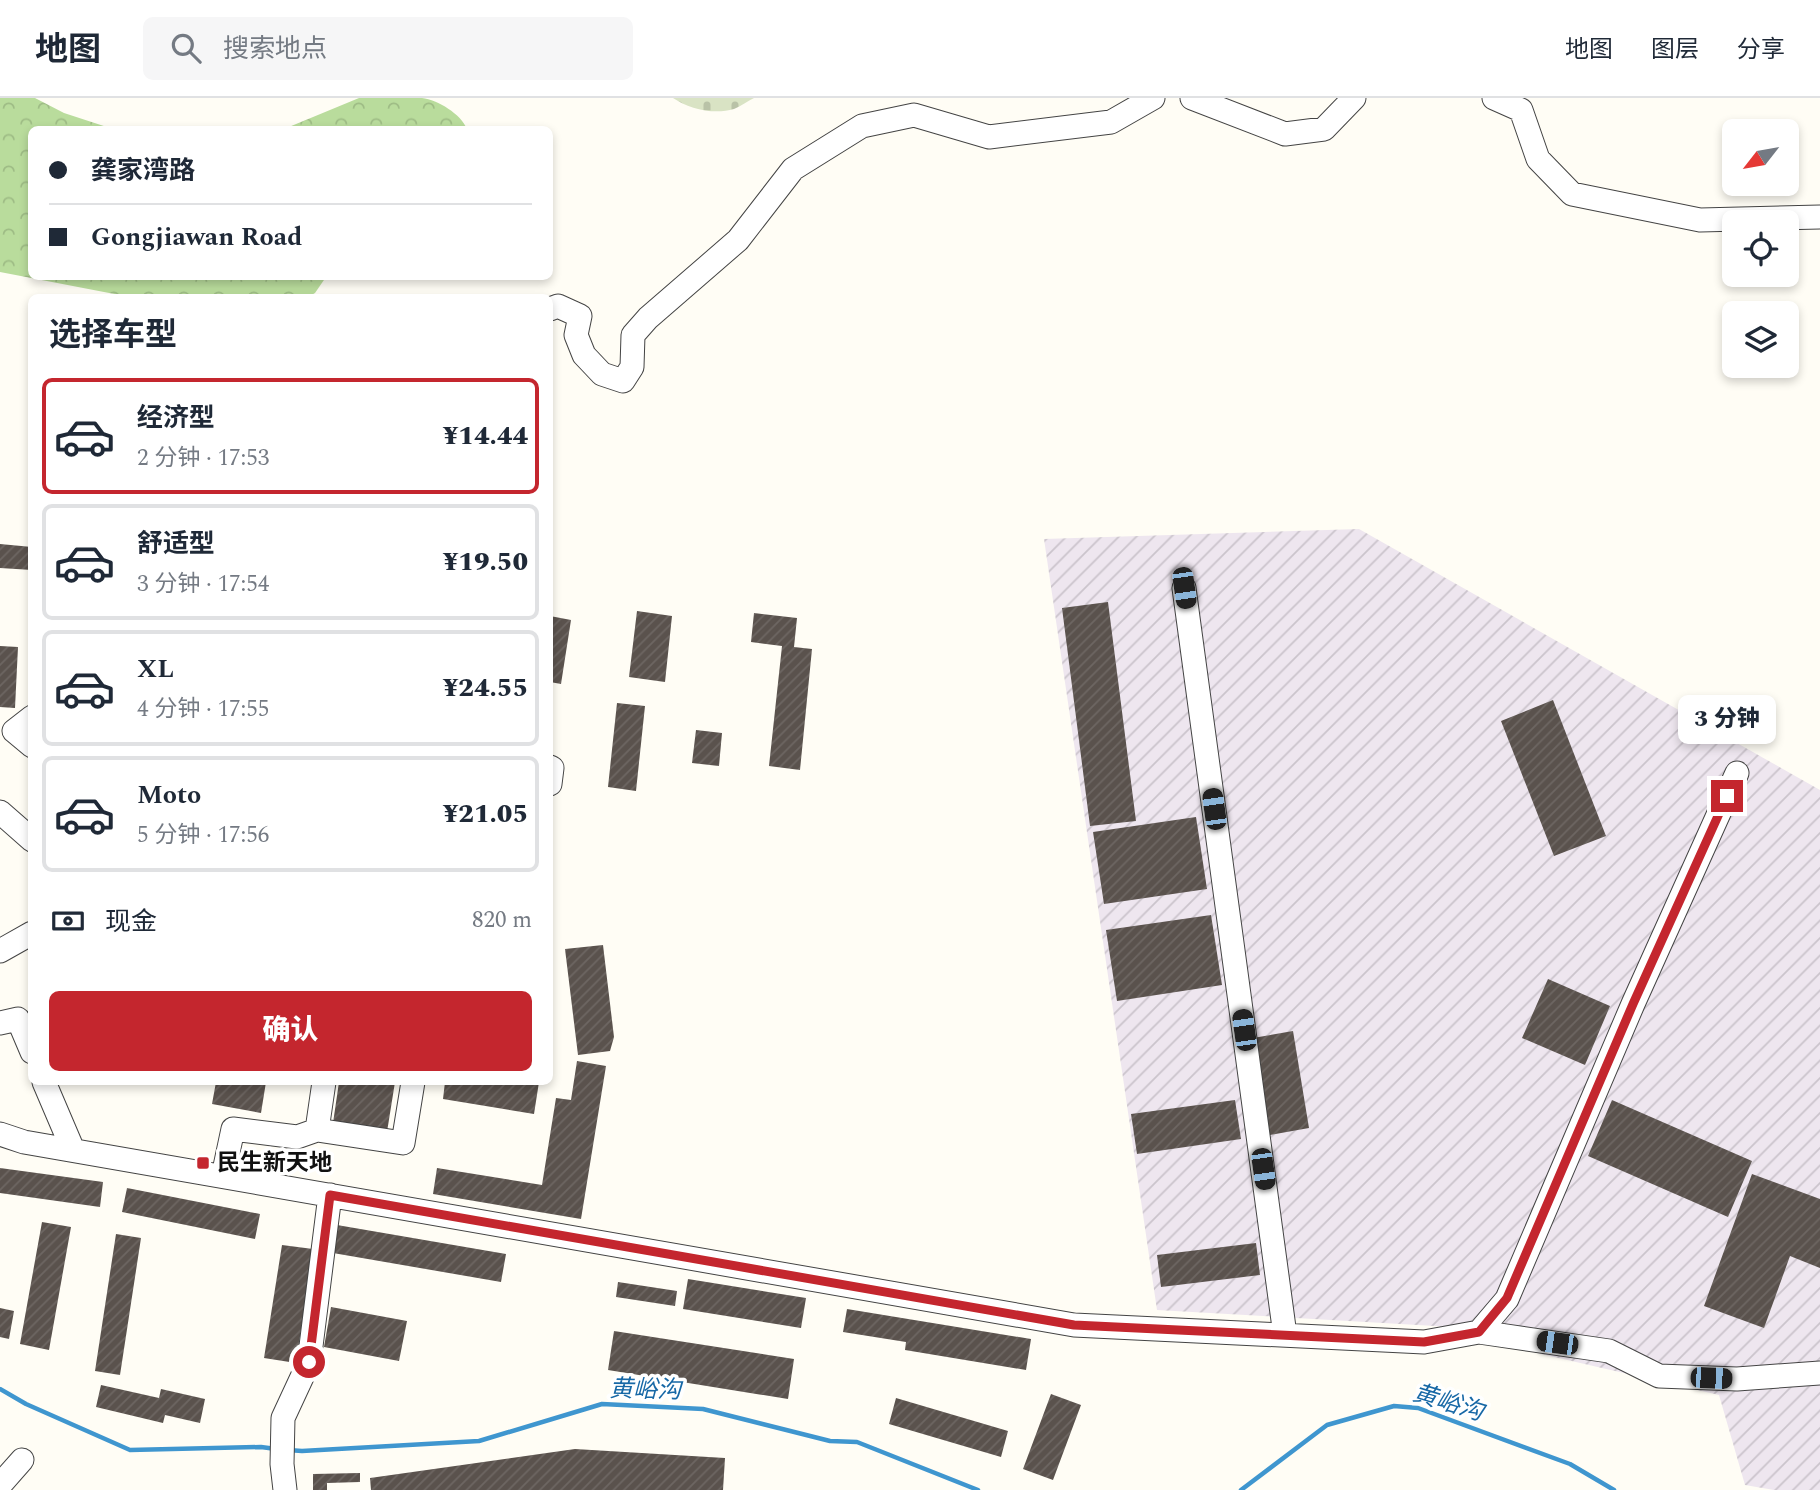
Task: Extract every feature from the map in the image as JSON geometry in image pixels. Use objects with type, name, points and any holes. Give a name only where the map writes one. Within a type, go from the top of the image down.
[{"type":"street","points":[[553,308],[558,306],[580,316],[576,335],[584,355],[602,374],[623,381],[632,367],[633,335],[648,318],[738,240],[793,169],[862,126],[914,115],[989,137],[1111,122],[1153,98]]},
{"type":"street","points":[[1192,98],[1285,134],[1324,128],[1354,98]]},
{"type":"street","points":[[1494,98],[1521,110],[1538,159],[1572,194],[1700,220],[1820,217]]},
{"type":"street","points":[[1184,588],[1285,1335]]},
{"type":"street","points":[[1479,1332],[1507,1298],[1633,1004],[1737,772]]},
{"type":"street","points":[[2,816],[28,837]]},
{"type":"street","points":[[0,951],[28,935]]},
{"type":"street","points":[[0,1023],[18,1019],[28,1043]]},
{"type":"street","points":[[45,1085],[73,1150]]},
{"type":"street","points":[[317,1130],[324,1085]]},
{"type":"street","points":[[223,1176],[233,1129],[297,1137],[317,1130],[403,1143],[413,1085]]},
{"type":"street","points":[[0,1134],[24,1142],[1074,1325],[1424,1342],[1479,1332],[1609,1350],[1659,1376],[1737,1379],[1820,1373]]},
{"type":"street","points":[[285,1490],[282,1464],[283,1418],[309,1362],[330,1195]]},
{"type":"street","points":[[0,1485],[22,1460]]},
{"type":"shaded area","points":[[1359,529],[1820,790],[1820,1490],[1774,1490],[1745,1485],[1719,1395],[1520,1349],[1470,1328],[1157,1310],[1044,539]]},
{"type":"green space","points":[[0,98],[35,98],[64,113],[104,126],[28,126],[28,277],[0,272]]},
{"type":"green space","points":[[359,98],[422,98],[442,105],[466,126],[291,126]]},
{"type":"green space","points":[[673,98],[754,98],[734,109],[710,111],[694,108]]},
{"type":"green space","points":[[42,280],[324,280],[313,294],[114,294]]},
{"type":"building","points":[[0,544],[28,547],[28,570],[0,568]]},
{"type":"building","points":[[1108,602],[1136,821],[1090,826],[1062,608]]},
{"type":"building","points":[[637,611],[672,616],[665,682],[629,677]]},
{"type":"building","points":[[754,613],[797,618],[794,647],[812,649],[800,770],[769,766],[782,646],[751,642]]},
{"type":"building","points":[[553,617],[571,620],[561,684],[553,683]]},
{"type":"building","points":[[0,646],[18,647],[15,708],[0,707]]},
{"type":"building","points":[[1553,700],[1606,836],[1554,856],[1501,721]]},
{"type":"building","points":[[617,703],[645,706],[636,791],[608,787]]},
{"type":"building","points":[[696,730],[722,733],[719,766],[692,763]]},
{"type":"building","points":[[1196,817],[1207,889],[1104,904],[1093,832]]},
{"type":"building","points":[[1211,915],[1222,985],[1117,1001],[1106,930]]},
{"type":"building","points":[[603,945],[614,1037],[610,1051],[578,1055],[565,949]]},
{"type":"building","points":[[1548,979],[1610,1006],[1585,1065],[1522,1038]]},
{"type":"building","points":[[1293,1031],[1309,1128],[1270,1135],[1253,1038]]},
{"type":"building","points":[[577,1061],[606,1066],[581,1219],[433,1194],[437,1168],[542,1185],[556,1098],[571,1100]]},
{"type":"building","points":[[215,1085],[266,1085],[261,1113],[212,1104]]},
{"type":"building","points":[[339,1085],[395,1085],[387,1132],[333,1123]]},
{"type":"building","points":[[445,1085],[539,1085],[534,1114],[443,1099]]},
{"type":"building","points":[[1235,1100],[1241,1139],[1137,1154],[1131,1114]]},
{"type":"building","points":[[1612,1100],[1752,1161],[1728,1217],[1588,1156]]},
{"type":"building","points":[[0,1168],[103,1182],[100,1207],[0,1193]]},
{"type":"building","points":[[1752,1174],[1820,1199],[1820,1268],[1790,1256],[1764,1328],[1704,1306]]},
{"type":"building","points":[[127,1188],[260,1214],[255,1239],[122,1212]]},
{"type":"building","points":[[42,1222],[71,1227],[49,1350],[20,1344]]},
{"type":"building","points":[[337,1225],[506,1254],[501,1282],[333,1253]]},
{"type":"building","points":[[116,1234],[141,1238],[120,1375],[95,1371]]},
{"type":"building","points":[[1256,1243],[1260,1275],[1161,1287],[1157,1255]]},
{"type":"building","points":[[282,1245],[313,1249],[296,1363],[264,1358]]},
{"type":"building","points":[[688,1279],[806,1298],[801,1328],[683,1309]]},
{"type":"building","points":[[618,1282],[677,1291],[675,1306],[616,1297]]},
{"type":"building","points":[[331,1307],[407,1321],[399,1361],[324,1347]]},
{"type":"building","points":[[0,1308],[14,1311],[9,1339],[0,1337]]},
{"type":"building","points":[[847,1309],[1031,1339],[1026,1370],[905,1350],[906,1342],[843,1332]]},
{"type":"building","points":[[614,1331],[794,1359],[788,1399],[608,1370]]},
{"type":"building","points":[[101,1385],[159,1398],[161,1389],[205,1399],[200,1423],[165,1415],[163,1423],[96,1407]]},
{"type":"building","points":[[1051,1394],[1081,1405],[1053,1480],[1023,1469]]},
{"type":"building","points":[[896,1398],[1008,1431],[1001,1457],[889,1424]]},
{"type":"building","points":[[575,1449],[725,1458],[723,1490],[371,1490],[370,1478]]},
{"type":"building","points":[[360,1473],[360,1482],[327,1483],[327,1490],[313,1490],[313,1474]]},
{"type":"waterway","points":[[0,1389],[26,1404],[130,1450],[261,1447],[276,1449]]},
{"type":"waterway","name":"黄峪沟","points":[[288,1450],[479,1441],[602,1404],[703,1409],[830,1441],[857,1442],[978,1490]]},
{"type":"waterway","name":"黄峪沟","points":[[1241,1490],[1327,1425],[1394,1406],[1418,1408],[1570,1464],[1614,1490]]},
{"type":"place","name":"民生新天地","points":[[203,1163]]},
{"type":"route","points":[[309,1362],[330,1195],[1074,1325],[1424,1342],[1479,1332],[1507,1298],[1633,1004],[1727,796]]}]
